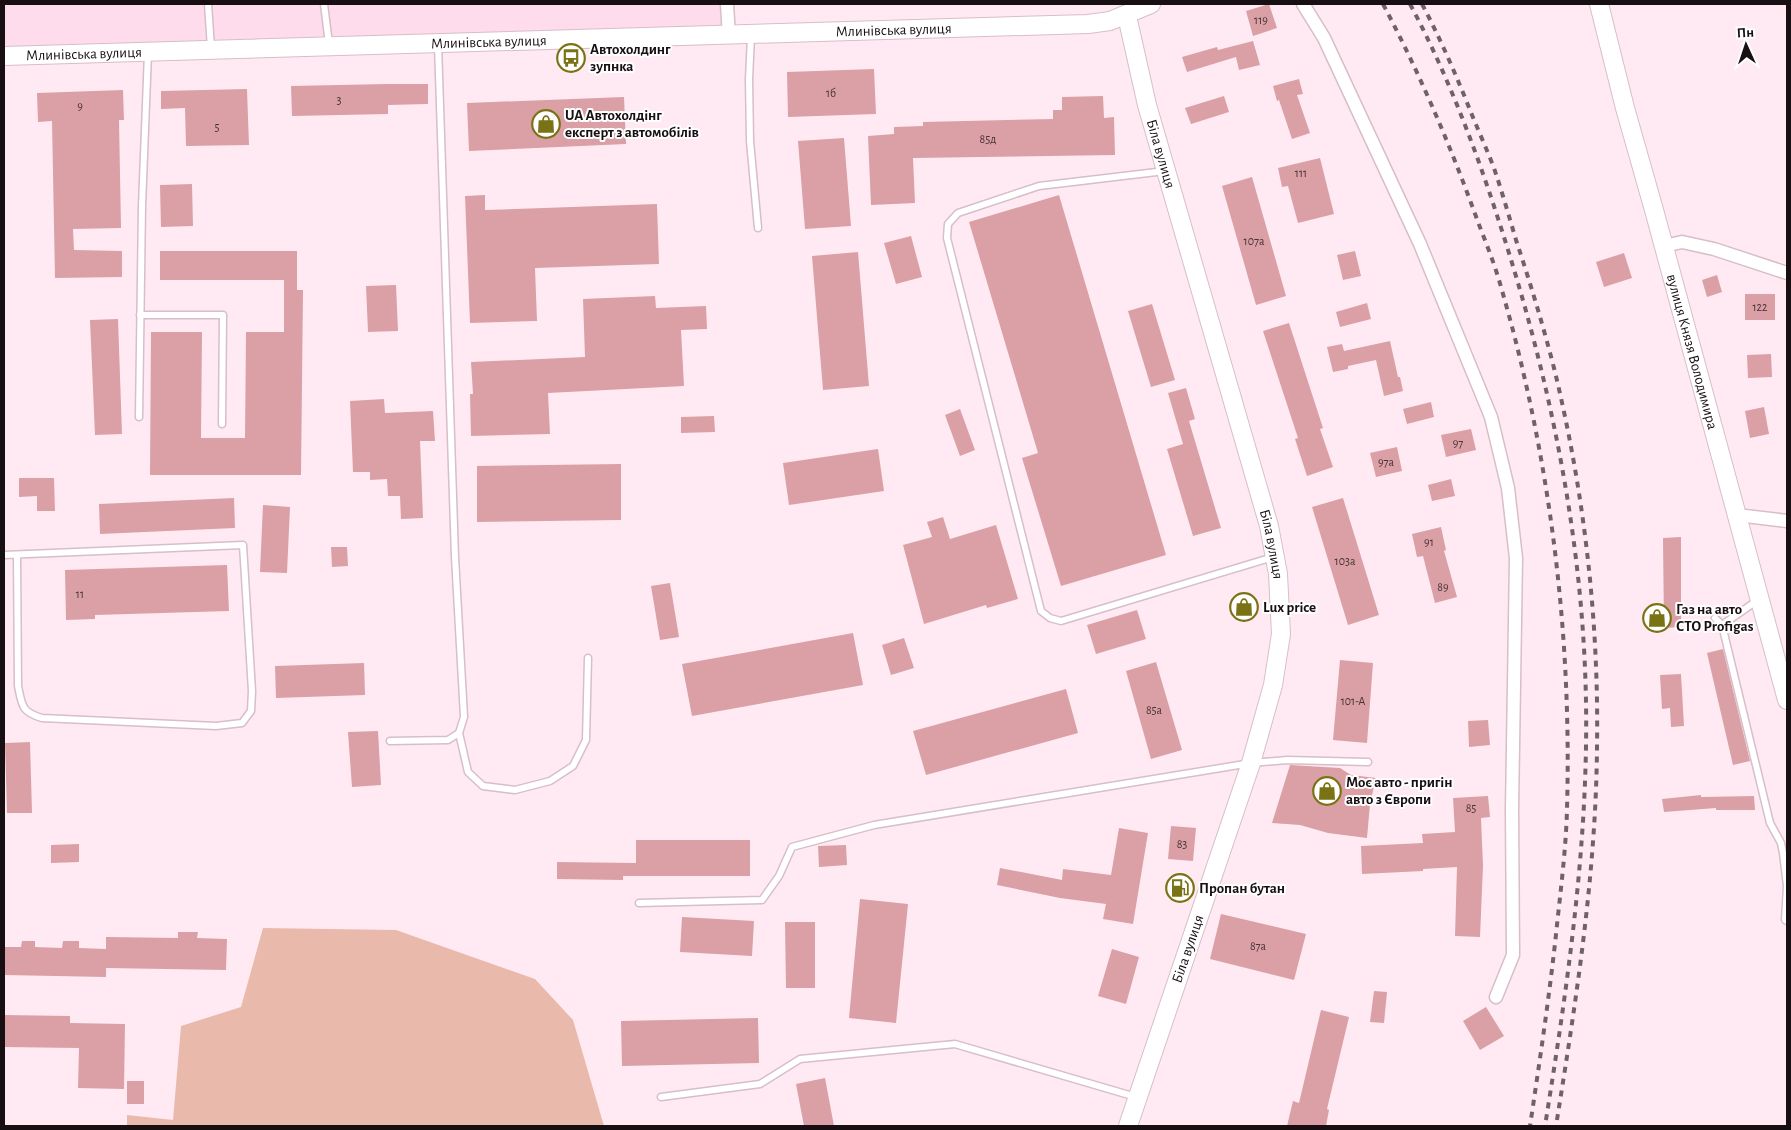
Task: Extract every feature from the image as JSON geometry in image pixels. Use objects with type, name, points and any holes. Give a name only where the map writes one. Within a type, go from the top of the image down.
[{"type":"main road","name":"Млинівська вулиця","points":[[4,56],[1088,24],[1110,22],[1151,4]]},
{"type":"main road","name":"вулиця Князя Володимира","points":[[1599,4],[1625,108],[1787,700]]},
{"type":"main road","name":"Біла вулиця","points":[[1127,16],[1147,105],[1266,517],[1278,574],[1280,634],[1273,685],[1251,763],[1128,1126]]},
{"type":"street","points":[[727,4],[729,36]]},
{"type":"street","points":[[1303,4],[1324,38],[1420,244],[1491,417],[1508,488],[1516,558],[1512,809],[1513,956],[1496,997]]},
{"type":"street","points":[[1664,246],[1682,242],[1714,249],[1787,273]]},
{"type":"street","points":[[1737,515],[1787,521]]},
{"type":"lane","points":[[208,4],[211,49]]},
{"type":"lane","points":[[324,4],[329,45]]},
{"type":"lane","points":[[751,34],[749,80],[750,141],[758,228]]},
{"type":"lane","points":[[438,43],[455,557],[464,718],[459,733],[468,772],[483,786],[514,790],[550,781],[573,766],[586,740],[588,658]]},
{"type":"lane","points":[[138,417],[142,197],[148,52]]},
{"type":"lane","points":[[1167,171],[1039,186],[958,213],[948,224],[947,238],[1042,611],[1050,618],[1062,621],[1275,557]]},
{"type":"lane","points":[[140,315],[223,315],[222,424]]},
{"type":"lane","points":[[4,555],[243,545],[252,691],[251,711],[242,723],[216,726],[42,718],[31,715],[23,707],[18,686],[17,555]]},
{"type":"lane","points":[[1722,625],[1760,599]]},
{"type":"lane","points":[[1715,618],[1722,625],[1770,823],[1781,843],[1787,886],[1785,920],[1787,921]]},
{"type":"lane","points":[[390,741],[448,740],[459,733]]},
{"type":"lane","points":[[639,903],[762,900],[779,876],[792,847],[874,824],[1251,763],[1287,760],[1368,762]]},
{"type":"lane","points":[[661,1097],[760,1084],[800,1059],[955,1044],[1137,1097]]},
{"type":"shaded area","points":[[4,4],[727,4],[729,36],[4,56]]},
{"type":"shaded area","points":[[263,928],[396,930],[535,979],[573,1020],[604,1126],[127,1126],[127,1115],[173,1120],[181,1026],[241,1007]]},
{"type":"building","points":[[1269,4],[1277,28],[1253,36],[1246,11]]},
{"type":"building","points":[[1253,41],[1260,65],[1239,70],[1236,57],[1187,72],[1182,57],[1217,47],[1218,50]]},
{"type":"building","points":[[874,69],[876,114],[788,117],[787,72]]},
{"type":"building","points":[[1299,79],[1303,94],[1297,95],[1310,133],[1292,139],[1273,86]]},
{"type":"building","points":[[428,84],[428,104],[388,105],[388,114],[292,116],[291,86]]},
{"type":"building","points":[[247,89],[249,145],[186,146],[185,108],[161,109],[161,91]]},
{"type":"building","points":[[123,90],[124,120],[119,120],[121,228],[73,229],[74,250],[122,251],[122,277],[55,278],[52,121],[38,122],[37,93]]},
{"type":"building","points":[[1103,96],[1104,118],[1114,117],[1115,155],[913,158],[915,203],[871,205],[868,136],[894,134],[894,127],[923,126],[923,122],[1053,119],[1053,110],[1062,110],[1062,97]]},
{"type":"building","points":[[1224,96],[1229,112],[1191,124],[1185,108]]},
{"type":"building","name":"UA Автохолдінг експерт з автомобілів","points":[[624,97],[626,144],[469,151],[467,103]]},
{"type":"building","points":[[844,138],[851,226],[805,229],[798,141]]},
{"type":"building","points":[[1320,158],[1334,214],[1298,223],[1288,186],[1282,187],[1278,168]]},
{"type":"building","points":[[1252,177],[1286,296],[1256,305],[1222,186]]},
{"type":"building","points":[[192,184],[193,226],[161,227],[160,185]]},
{"type":"building","points":[[485,195],[485,210],[657,204],[659,264],[535,268],[537,321],[470,323],[465,196]]},
{"type":"building","points":[[1059,195],[1166,555],[1061,586],[1022,458],[1038,453],[969,222]]},
{"type":"building","points":[[911,236],[922,277],[896,284],[884,243]]},
{"type":"building","points":[[160,251],[297,251],[297,290],[303,290],[301,475],[150,475],[151,332],[202,332],[201,438],[245,438],[246,332],[284,332],[284,280],[160,280]]},
{"type":"building","points":[[1355,251],[1361,276],[1343,280],[1337,255]]},
{"type":"building","points":[[858,252],[869,386],[823,390],[812,256]]},
{"type":"building","points":[[1624,253],[1632,278],[1604,287],[1596,262]]},
{"type":"building","points":[[1717,275],[1722,292],[1707,297],[1702,280]]},
{"type":"building","points":[[396,285],[398,331],[368,332],[366,286]]},
{"type":"building","points":[[1745,294],[1775,294],[1775,320],[1745,320]]},
{"type":"building","points":[[655,296],[656,308],[706,306],[707,329],[681,330],[684,386],[548,393],[550,434],[471,436],[470,394],[473,394],[471,362],[585,357],[583,299]]},
{"type":"building","points":[[1367,303],[1371,319],[1340,327],[1336,312]]},
{"type":"building","points":[[1152,304],[1175,380],[1151,387],[1128,311]]},
{"type":"building","points":[[118,319],[122,434],[95,435],[90,320]]},
{"type":"building","points":[[1289,323],[1323,428],[1320,429],[1333,467],[1307,476],[1295,439],[1298,438],[1263,331]]},
{"type":"building","points":[[1390,341],[1403,391],[1384,396],[1376,360],[1348,366],[1348,369],[1333,372],[1327,347],[1342,344],[1344,351]]},
{"type":"building","points":[[1771,354],[1772,377],[1748,378],[1747,355]]},
{"type":"building","points":[[1186,388],[1195,419],[1189,421],[1221,528],[1193,536],[1167,449],[1183,444],[1168,393]]},
{"type":"building","points":[[384,399],[385,413],[433,411],[435,441],[420,441],[423,518],[401,519],[400,496],[388,496],[387,479],[370,480],[370,472],[353,472],[350,401]]},
{"type":"building","points":[[1431,402],[1434,417],[1407,424],[1403,409]]},
{"type":"building","points":[[1764,407],[1769,434],[1750,438],[1745,411]]},
{"type":"building","points":[[960,409],[975,450],[960,456],[945,415]]},
{"type":"building","points":[[714,416],[715,432],[681,433],[681,417]]},
{"type":"building","points":[[1471,429],[1476,450],[1446,457],[1441,435]]},
{"type":"building","points":[[1397,447],[1402,471],[1376,477],[1370,453]]},
{"type":"building","points":[[878,449],[884,491],[789,505],[783,463]]},
{"type":"building","points":[[621,464],[621,520],[477,522],[477,466]]},
{"type":"building","points":[[19,478],[54,478],[55,511],[37,511],[37,496],[19,497]]},
{"type":"building","points":[[1451,479],[1455,496],[1432,501],[1428,485]]},
{"type":"building","points":[[234,498],[235,528],[100,534],[99,504]]},
{"type":"building","points":[[1343,498],[1379,615],[1348,625],[1312,507]]},
{"type":"building","points":[[263,505],[290,507],[287,573],[260,572]]},
{"type":"building","points":[[943,517],[950,539],[996,525],[1018,599],[987,608],[986,605],[924,624],[903,545],[932,537],[927,522]]},
{"type":"building","points":[[1441,527],[1446,550],[1444,551],[1457,597],[1435,603],[1423,556],[1417,557],[1412,534]]},
{"type":"building","points":[[1681,537],[1681,627],[1664,628],[1663,538]]},
{"type":"building","points":[[331,547],[347,547],[348,566],[332,567]]},
{"type":"building","points":[[227,565],[229,611],[95,615],[95,619],[66,620],[65,570]]},
{"type":"building","points":[[670,583],[679,637],[660,640],[651,586]]},
{"type":"building","points":[[1137,610],[1146,639],[1096,654],[1087,625]]},
{"type":"building","points":[[853,633],[863,685],[692,716],[682,664]]},
{"type":"building","points":[[904,638],[914,668],[891,675],[882,645]]},
{"type":"building","points":[[1723,649],[1750,761],[1733,765],[1707,653]]},
{"type":"building","points":[[1340,660],[1373,663],[1367,743],[1333,740]]},
{"type":"building","points":[[1156,662],[1182,750],[1151,759],[1126,671]]},
{"type":"building","points":[[364,663],[365,695],[276,698],[275,666]]},
{"type":"building","points":[[1681,674],[1684,726],[1671,727],[1670,708],[1662,709],[1660,675]]},
{"type":"building","points":[[1066,689],[1078,733],[926,775],[913,731]]},
{"type":"building","points":[[1488,720],[1490,745],[1469,747],[1468,721]]},
{"type":"building","points":[[378,731],[381,785],[352,787],[348,732]]},
{"type":"building","points":[[30,742],[32,813],[7,813],[5,743]]},
{"type":"building","name":"Моє авто - пригін авто з Європи","points":[[1290,765],[1340,768],[1351,775],[1376,778],[1370,804],[1367,838],[1328,833],[1300,825],[1272,823]]},
{"type":"building","points":[[1701,795],[1701,797],[1754,796],[1755,810],[1716,810],[1716,808],[1664,812],[1662,799]]},
{"type":"building","points":[[1488,796],[1490,817],[1481,818],[1483,866],[1480,937],[1455,936],[1457,867],[1362,874],[1361,846],[1423,843],[1422,834],[1455,832],[1453,798]]},
{"type":"building","points":[[1171,826],[1196,828],[1193,861],[1168,859]]},
{"type":"building","points":[[1119,828],[1148,833],[1133,924],[1103,919],[1106,904],[1060,898],[997,885],[1000,868],[1062,880],[1063,869],[1111,875]]},
{"type":"building","points":[[636,840],[750,840],[750,876],[623,876],[623,880],[557,879],[557,862],[636,863]]},
{"type":"building","points":[[79,844],[79,862],[51,863],[51,845]]},
{"type":"building","points":[[846,845],[847,865],[819,867],[818,846]]},
{"type":"building","points":[[860,899],[908,904],[896,1023],[849,1018]]},
{"type":"building","points":[[1221,914],[1306,934],[1294,980],[1210,959]]},
{"type":"building","points":[[682,917],[754,921],[752,956],[680,952]]},
{"type":"building","points":[[785,922],[815,922],[815,988],[786,988]]},
{"type":"building","points":[[178,932],[198,932],[197,938],[227,939],[226,970],[106,968],[106,977],[4,975],[4,947],[21,947],[22,941],[35,941],[35,947],[62,948],[63,941],[79,941],[79,948],[106,949],[106,937],[178,938]]},
{"type":"building","points":[[1112,949],[1139,957],[1126,1004],[1098,996]]},
{"type":"building","points":[[1374,991],[1387,992],[1384,1023],[1370,1022]]},
{"type":"building","points":[[1486,1007],[1504,1036],[1480,1050],[1463,1021]]},
{"type":"building","points":[[1321,1010],[1349,1017],[1327,1109],[1329,1110],[1326,1126],[1287,1126],[1293,1101],[1299,1103]]},
{"type":"building","points":[[4,1015],[70,1016],[70,1023],[125,1024],[124,1089],[78,1088],[79,1048],[4,1047]]},
{"type":"building","points":[[758,1018],[759,1063],[622,1066],[621,1021]]},
{"type":"building","points":[[825,1078],[834,1126],[804,1126],[796,1084]]},
{"type":"building","points":[[127,1081],[144,1081],[144,1104],[127,1104]]},
{"type":"railway","points":[[1383,4],[1410,57],[1446,139],[1499,279],[1533,415],[1545,480],[1554,546],[1566,677],[1568,743],[1566,824],[1551,975],[1530,1126]]},
{"type":"railway","points":[[1410,4],[1450,88],[1473,146],[1503,234],[1539,360],[1553,423],[1575,551],[1582,616],[1585,681],[1586,746],[1582,842],[1560,1032],[1545,1126]]},
{"type":"railway","points":[[1422,4],[1436,31],[1494,168],[1536,304],[1565,414],[1588,556],[1597,699],[1596,795],[1584,937],[1556,1126]]},
{"type":"place","name":"Автохолдинг зупнка","points":[[571,58]]},
{"type":"place","name":"UA Автохолдінг експерт з автомобілів","points":[[546,124]]},
{"type":"place","name":"Lux price","points":[[1244,607]]},
{"type":"place","name":"Газ на авто СТО Profigas","points":[[1657,618]]},
{"type":"place","name":"Моє авто - пригін авто з Європи","points":[[1327,791]]},
{"type":"place","name":"Пропан бутан","points":[[1180,888]]}]
